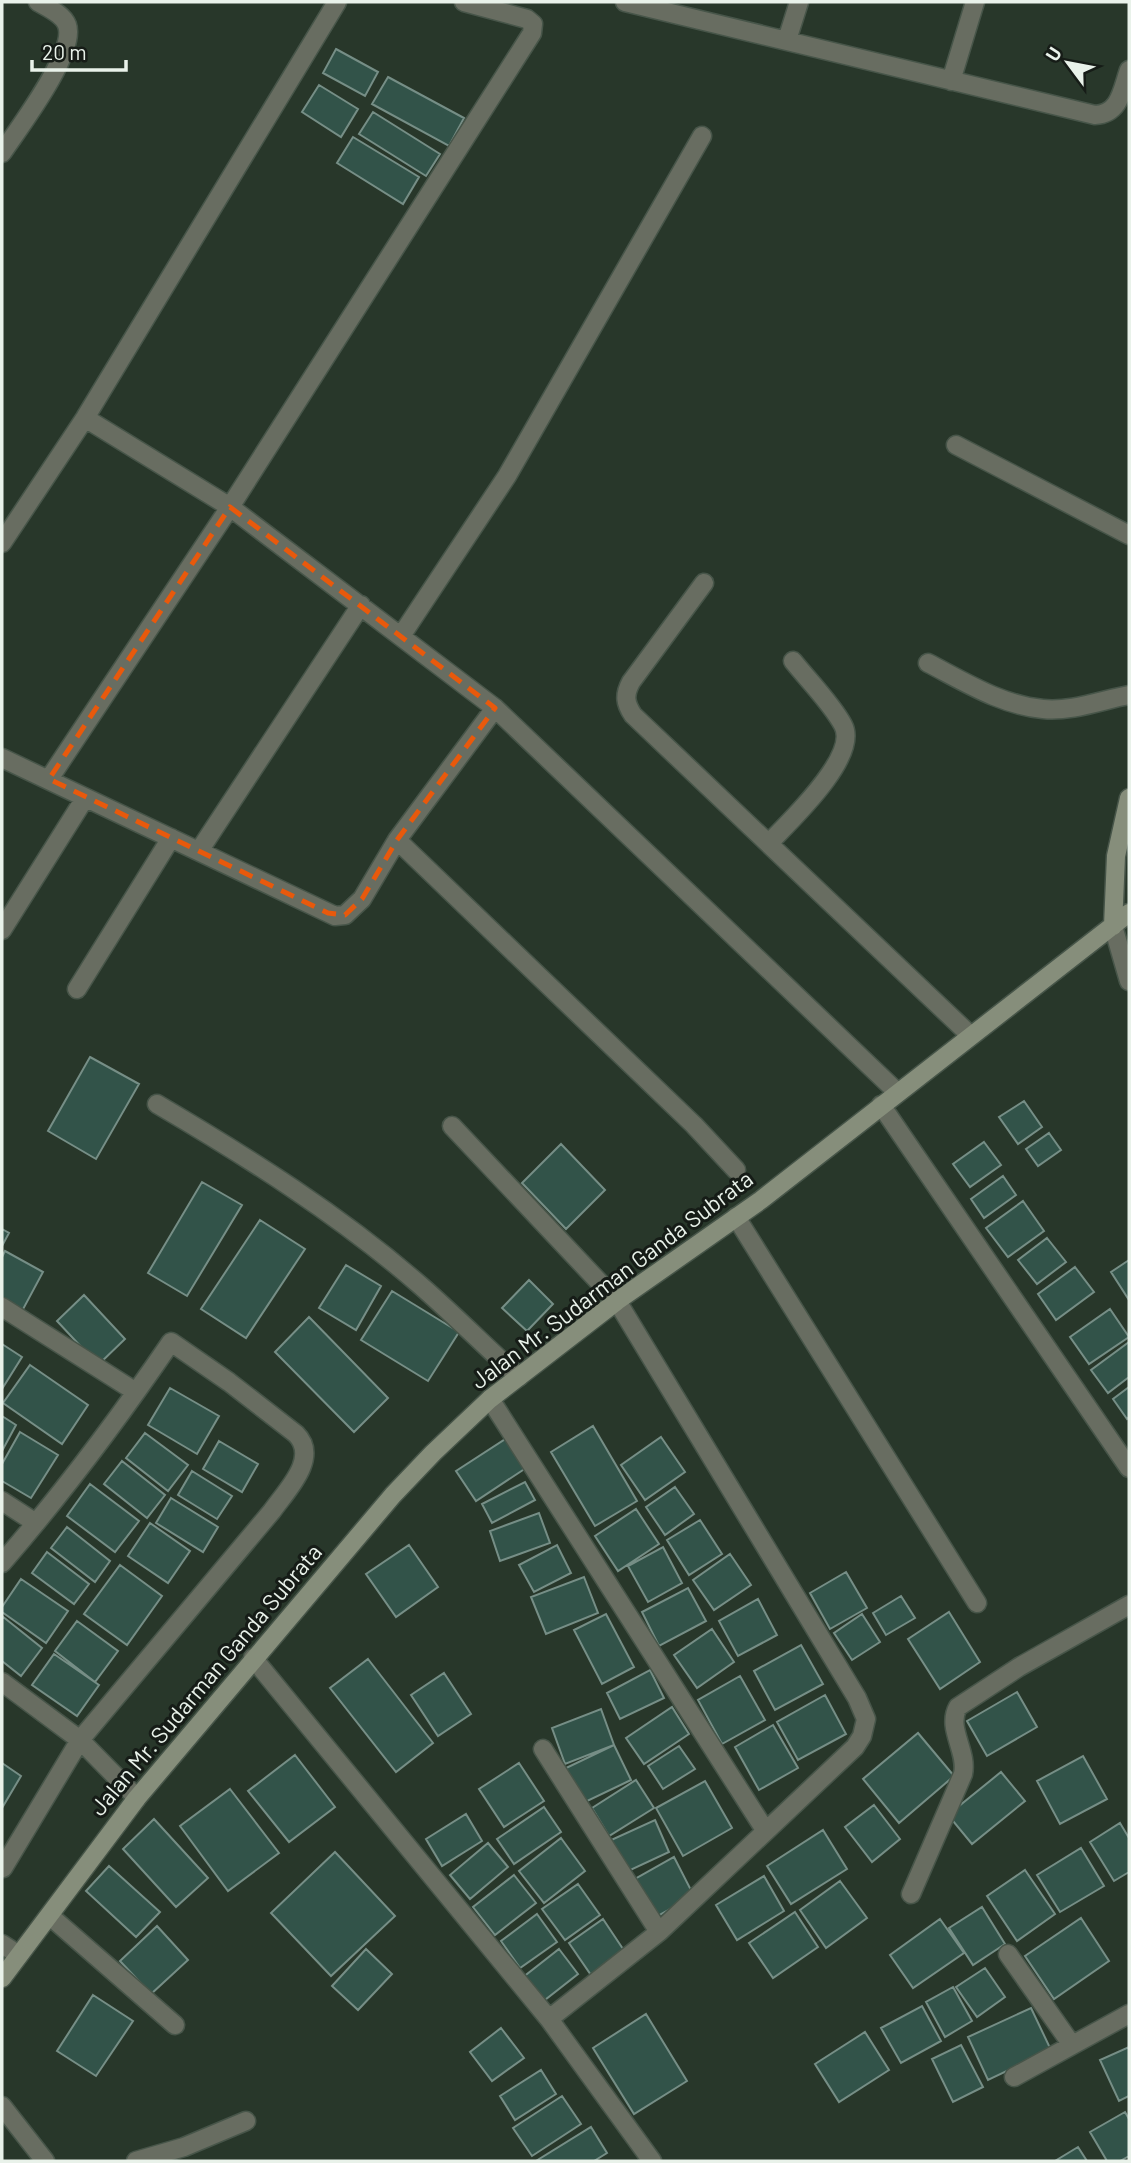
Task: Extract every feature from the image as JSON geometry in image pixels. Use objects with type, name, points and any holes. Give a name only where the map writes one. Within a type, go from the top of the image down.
[{"type":"street","points":[[2,153],[41,96],[66,49],[66,22],[38,2]]},
{"type":"street","points":[[2,543],[85,418],[337,2]]},
{"type":"street","points":[[49,779],[230,507],[532,33],[533,24],[527,19],[464,2]]},
{"type":"street","points":[[625,2],[1095,115],[1109,113],[1119,100],[1129,70]]},
{"type":"street","points":[[787,40],[799,2]]},
{"type":"street","points":[[951,81],[975,2]]},
{"type":"street","points":[[401,636],[507,476],[702,136]]},
{"type":"street","points":[[85,418],[230,507],[495,708],[897,1092]]},
{"type":"street","points":[[956,445],[1129,535]]},
{"type":"street","points":[[704,583],[631,682],[625,699],[633,715],[970,1035]]},
{"type":"street","points":[[199,851],[361,605]]},
{"type":"street","points":[[769,843],[824,781],[836,764],[845,742],[844,727],[793,661]]},
{"type":"street","points":[[928,663],[993,696],[1044,709],[1066,708],[1129,695]]},
{"type":"street","points":[[2,758],[335,916],[345,915],[362,899],[397,840],[495,708]]},
{"type":"street","points":[[2,930],[85,798]]},
{"type":"street","points":[[1129,798],[1116,856],[1113,926],[1129,981]]},
{"type":"street","points":[[77,989],[171,838]]},
{"type":"street","points":[[397,840],[694,1125],[736,1170]]},
{"type":"street","name":"Jalan Mr. Sudarman Ganda Subrata","points":[[2,1978],[136,1798],[253,1658],[433,1453],[519,1377],[617,1301],[736,1217],[1129,913]]},
{"type":"street","points":[[157,1104],[247,1157],[371,1247],[420,1285],[519,1377]]},
{"type":"street","points":[[881,1105],[1129,1468]]},
{"type":"street","points":[[452,1126],[617,1301],[857,1698],[866,1719],[862,1736],[855,1747],[659,1932],[549,2019]]},
{"type":"street","points":[[736,1217],[977,1603]]},
{"type":"street","points":[[2,1307],[136,1392]]},
{"type":"street","points":[[2,1563],[36,1523],[171,1342],[229,1382],[296,1434],[303,1443],[305,1458],[300,1469],[272,1511],[80,1740],[3,1868]]},
{"type":"street","points":[[491,1399],[765,1830]]},
{"type":"street","points":[[2,1501],[36,1523]]},
{"type":"street","points":[[911,1894],[963,1774],[964,1759],[953,1717],[958,1707],[1019,1667],[1129,1605]]},
{"type":"street","points":[[253,1658],[549,2019],[652,2161]]},
{"type":"street","points":[[2,1682],[80,1740],[136,1798]]},
{"type":"street","points":[[543,1749],[659,1932]]},
{"type":"street","points":[[50,1916],[175,2025]]},
{"type":"street","points":[[2,1944],[19,1955]]},
{"type":"street","points":[[1008,1955],[1072,2045]]},
{"type":"street","points":[[1014,2077],[1129,2014]]},
{"type":"street","points":[[2,2106],[45,2161]]},
{"type":"street","points":[[136,2161],[184,2147],[246,2121]]},
{"type":"highlighted area","points":[[230,507],[495,708],[397,840],[362,899],[345,915],[328,913],[49,779]]},
{"type":"building","points":[[336,49],[378,72],[365,96],[323,73]]},
{"type":"building","points":[[388,77],[464,118],[449,146],[372,104]]},
{"type":"building","points":[[319,85],[358,109],[341,137],[302,112]]},
{"type":"building","points":[[373,112],[440,154],[426,176],[359,134]]},
{"type":"building","points":[[353,137],[419,177],[403,204],[337,163]]},
{"type":"building","points":[[90,1057],[139,1084],[96,1159],[48,1131]]},
{"type":"building","points":[[1024,1101],[1042,1127],[1018,1144],[999,1117]]},
{"type":"building","points":[[1049,1133],[1061,1150],[1038,1166],[1026,1149]]},
{"type":"building","points":[[984,1142],[1001,1165],[970,1187],[953,1164]]},
{"type":"building","points":[[561,1144],[605,1190],[566,1229],[522,1183]]},
{"type":"building","points":[[1003,1176],[1016,1195],[984,1218],[971,1199]]},
{"type":"building","points":[[202,1182],[242,1205],[187,1296],[148,1273]]},
{"type":"building","points":[[1023,1201],[1044,1231],[1008,1257],[986,1228]]},
{"type":"building","points":[[260,1220],[305,1249],[246,1338],[201,1309]]},
{"type":"building","points":[[2,1229],[9,1233],[2,1246]]},
{"type":"building","points":[[1047,1238],[1066,1262],[1037,1284],[1018,1260]]},
{"type":"building","points":[[5,1251],[43,1272],[21,1313],[2,1303],[2,1257]]},
{"type":"building","points":[[1129,1260],[1129,1300],[1111,1272]]},
{"type":"building","points":[[346,1265],[381,1286],[356,1330],[319,1308]]},
{"type":"building","points":[[1075,1267],[1094,1292],[1056,1320],[1038,1294]]},
{"type":"building","points":[[529,1280],[553,1304],[527,1331],[502,1308]]},
{"type":"building","points":[[392,1291],[459,1332],[428,1381],[361,1340]]},
{"type":"building","points":[[84,1295],[125,1339],[98,1365],[57,1321]]},
{"type":"building","points":[[1110,1309],[1129,1337],[1089,1364],[1070,1337]]},
{"type":"building","points":[[309,1317],[388,1398],[354,1432],[275,1352]]},
{"type":"building","points":[[1129,1342],[1129,1377],[1108,1393],[1091,1370]]},
{"type":"building","points":[[2,1344],[22,1357],[2,1389]]},
{"type":"building","points":[[30,1365],[88,1405],[62,1444],[3,1403]]},
{"type":"building","points":[[1129,1387],[1129,1417],[1127,1419],[1113,1399]]},
{"type":"building","points":[[170,1388],[219,1416],[197,1454],[148,1425]]},
{"type":"building","points":[[2,1416],[16,1425],[2,1451]]},
{"type":"building","points":[[593,1426],[637,1501],[595,1526],[551,1452]]},
{"type":"building","points":[[20,1432],[58,1455],[31,1498],[2,1481],[2,1464]]},
{"type":"building","points":[[145,1433],[188,1465],[168,1491],[126,1458]]},
{"type":"building","points":[[661,1437],[685,1472],[645,1500],[621,1465]]},
{"type":"building","points":[[507,1438],[526,1468],[476,1501],[456,1471]]},
{"type":"building","points":[[219,1441],[258,1464],[242,1492],[203,1469]]},
{"type":"building","points":[[122,1461],[165,1495],[147,1518],[104,1484]]},
{"type":"building","points":[[192,1471],[232,1496],[217,1519],[178,1495]]},
{"type":"building","points":[[525,1482],[535,1500],[492,1523],[482,1504]]},
{"type":"building","points":[[90,1484],[139,1521],[115,1552],[67,1516]]},
{"type":"building","points":[[675,1487],[694,1514],[665,1535],[646,1507]]},
{"type":"building","points":[[171,1498],[218,1527],[203,1552],[156,1523]]},
{"type":"building","points":[[636,1509],[659,1544],[618,1571],[595,1536]]},
{"type":"building","points":[[539,1513],[550,1543],[500,1561],[490,1531]]},
{"type":"building","points":[[700,1520],[722,1554],[689,1575],[667,1540]]},
{"type":"building","points":[[150,1523],[190,1551],[168,1583],[128,1556]]},
{"type":"building","points":[[67,1527],[110,1561],[95,1582],[51,1548]]},
{"type":"building","points":[[409,1545],[438,1587],[396,1617],[366,1574]]},
{"type":"building","points":[[557,1545],[571,1573],[534,1592],[519,1565]]},
{"type":"building","points":[[663,1547],[682,1583],[648,1602],[628,1566]]},
{"type":"building","points":[[47,1552],[89,1584],[74,1604],[32,1573]]},
{"type":"building","points":[[730,1554],[751,1585],[714,1610],[693,1580]]},
{"type":"building","points":[[120,1565],[162,1596],[127,1645],[84,1614]]},
{"type":"building","points":[[846,1572],[867,1608],[830,1629],[810,1593]]},
{"type":"building","points":[[584,1577],[598,1613],[546,1634],[531,1597]]},
{"type":"building","points":[[21,1579],[68,1611],[46,1643],[2,1612],[2,1607]]},
{"type":"building","points":[[688,1588],[706,1621],[659,1646],[642,1612]]},
{"type":"building","points":[[901,1596],[915,1618],[886,1635],[873,1613]]},
{"type":"building","points":[[758,1599],[777,1635],[738,1656],[719,1621]]},
{"type":"building","points":[[949,1612],[980,1662],[940,1689],[908,1639]]},
{"type":"building","points":[[606,1614],[634,1667],[602,1684],[574,1630]]},
{"type":"building","points":[[862,1614],[880,1642],[852,1660],[834,1633]]},
{"type":"building","points":[[2,1616],[42,1648],[21,1676],[2,1661]]},
{"type":"building","points":[[77,1621],[118,1651],[95,1682],[55,1651]]},
{"type":"building","points":[[712,1629],[734,1662],[697,1688],[674,1655]]},
{"type":"building","points":[[801,1645],[823,1684],[775,1710],[754,1671]]},
{"type":"building","points":[[54,1654],[99,1685],[77,1716],[32,1685]]},
{"type":"building","points":[[368,1659],[433,1743],[396,1772],[330,1688]]},
{"type":"building","points":[[650,1670],[664,1698],[620,1719],[607,1693]]},
{"type":"building","points":[[444,1673],[471,1714],[438,1736],[411,1695]]},
{"type":"building","points":[[740,1676],[765,1720],[722,1744],[698,1700]]},
{"type":"building","points":[[1017,1692],[1037,1727],[987,1756],[967,1721]]},
{"type":"building","points":[[825,1695],[846,1734],[798,1760],[777,1722]]},
{"type":"building","points":[[672,1707],[689,1734],[644,1764],[626,1738]]},
{"type":"building","points":[[601,1709],[614,1745],[565,1764],[552,1728]]},
{"type":"building","points":[[773,1725],[798,1768],[759,1790],[735,1747]]},
{"type":"building","points":[[918,1733],[954,1776],[899,1823],[863,1779]]},
{"type":"building","points":[[614,1745],[631,1780],[581,1804],[564,1769]]},
{"type":"building","points":[[679,1746],[695,1769],[663,1789],[648,1766]]},
{"type":"building","points":[[295,1755],[335,1807],[289,1842],[248,1791]]},
{"type":"building","points":[[1083,1756],[1107,1799],[1060,1824],[1037,1781]]},
{"type":"building","points":[[2,1763],[21,1776],[2,1808]]},
{"type":"building","points":[[519,1763],[544,1801],[504,1827],[479,1789]]},
{"type":"building","points":[[1001,1772],[1025,1801],[972,1844],[948,1815]]},
{"type":"building","points":[[636,1780],[654,1808],[609,1836],[592,1808]]},
{"type":"building","points":[[705,1781],[732,1828],[683,1856],[656,1808]]},
{"type":"building","points":[[230,1789],[279,1853],[228,1891],[180,1826]]},
{"type":"building","points":[[874,1805],[900,1839],[872,1862],[845,1827]]},
{"type":"building","points":[[544,1807],[561,1832],[514,1864],[497,1839]]},
{"type":"building","points":[[466,1814],[482,1841],[442,1866],[426,1839]]},
{"type":"building","points":[[154,1819],[208,1878],[176,1907],[123,1849]]},
{"type":"building","points":[[655,1820],[669,1852],[624,1873],[609,1841]]},
{"type":"building","points":[[1120,1823],[1129,1838],[1129,1872],[1114,1881],[1090,1842]]},
{"type":"building","points":[[823,1830],[847,1869],[791,1904],[767,1866]]},
{"type":"building","points":[[561,1838],[585,1871],[544,1903],[519,1871]]},
{"type":"building","points":[[488,1843],[508,1867],[470,1899],[450,1875]]},
{"type":"building","points":[[1081,1848],[1104,1886],[1060,1912],[1037,1875]]},
{"type":"building","points":[[335,1852],[395,1916],[331,1976],[271,1913]]},
{"type":"building","points":[[674,1857],[694,1896],[656,1917],[635,1879]]},
{"type":"building","points":[[109,1866],[160,1912],[136,1937],[86,1891]]},
{"type":"building","points":[[1025,1870],[1055,1914],[1017,1941],[987,1896]]},
{"type":"building","points":[[514,1875],[536,1903],[495,1935],[473,1907]]},
{"type":"building","points":[[764,1876],[784,1911],[737,1940],[716,1905]]},
{"type":"building","points":[[840,1881],[867,1918],[826,1948],[800,1910]]},
{"type":"building","points":[[578,1884],[600,1915],[565,1940],[542,1909]]},
{"type":"building","points":[[982,1907],[1005,1944],[973,1965],[949,1928]]},
{"type":"building","points":[[795,1912],[818,1947],[773,1978],[749,1943]]},
{"type":"building","points":[[537,1914],[557,1942],[520,1968],[501,1941]]},
{"type":"building","points":[[1081,1918],[1109,1961],[1054,1999],[1025,1956]]},
{"type":"building","points":[[603,1919],[625,1952],[591,1975],[569,1943]]},
{"type":"building","points":[[940,1919],[964,1953],[913,1988],[890,1955]]},
{"type":"building","points":[[157,1926],[188,1960],[151,1994],[120,1961]]},
{"type":"building","points":[[366,1949],[392,1974],[358,2010],[332,1986]]},
{"type":"building","points":[[559,1949],[578,1974],[541,2003],[522,1978]]},
{"type":"building","points":[[985,1968],[1005,1997],[977,2017],[956,1987]]},
{"type":"building","points":[[953,1987],[972,2021],[945,2037],[926,2002]]},
{"type":"building","points":[[93,1995],[133,2021],[96,2076],[57,2051]]},
{"type":"building","points":[[922,2006],[941,2041],[901,2063],[881,2028]]},
{"type":"building","points":[[1031,2008],[1051,2050],[988,2080],[968,2037]]},
{"type":"building","points":[[646,2014],[687,2081],[634,2114],[593,2048]]},
{"type":"building","points":[[501,2028],[524,2058],[492,2081],[470,2052]]},
{"type":"building","points":[[865,2032],[889,2070],[839,2102],[815,2064]]},
{"type":"building","points":[[961,2045],[983,2087],[953,2102],[932,2059]]},
{"type":"building","points":[[1129,2047],[1129,2096],[1119,2101],[1100,2060]]},
{"type":"building","points":[[541,2070],[556,2094],[515,2120],[500,2096]]},
{"type":"building","points":[[562,2096],[581,2124],[532,2156],[513,2128]]},
{"type":"building","points":[[1125,2112],[1129,2119],[1129,2156],[1120,2161],[1107,2161],[1090,2132]]},
{"type":"building","points":[[591,2127],[607,2153],[594,2161],[536,2161]]},
{"type":"building","points":[[1078,2147],[1087,2161],[1055,2161]]}]
